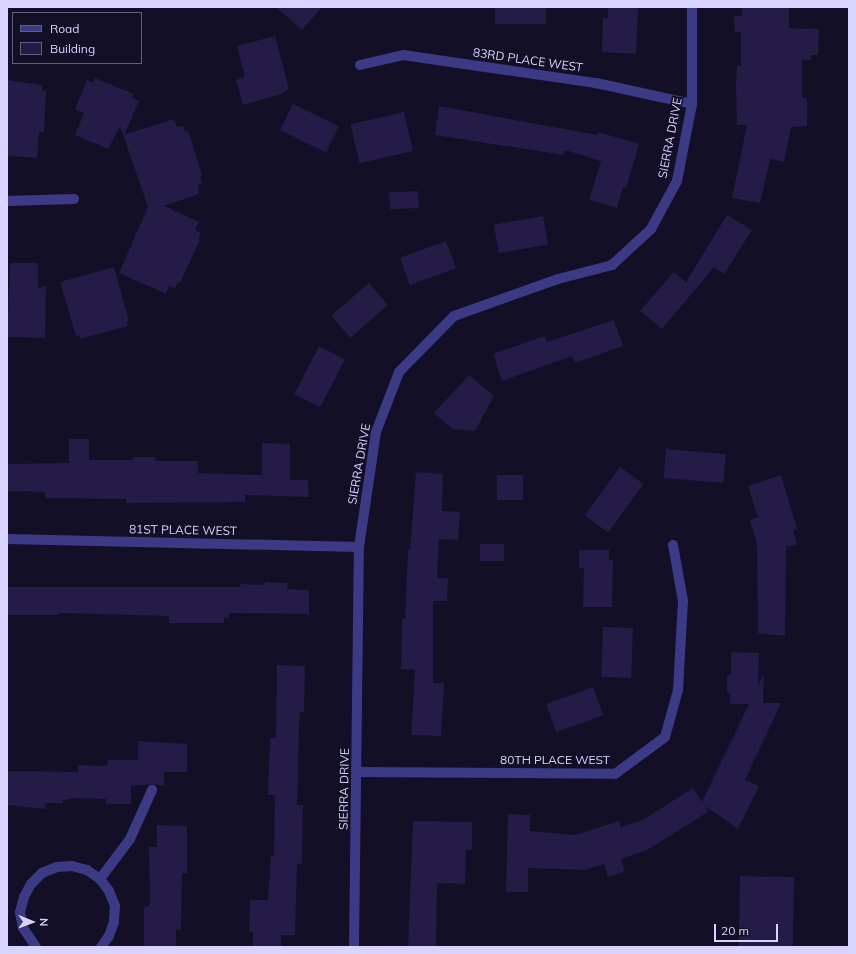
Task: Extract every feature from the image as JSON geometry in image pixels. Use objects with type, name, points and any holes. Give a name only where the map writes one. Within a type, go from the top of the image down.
[{"type":"street","name":"SIERRA DRIVE","points":[[354,947],[359,547],[376,432],[399,372],[454,316],[558,279],[612,265],[651,229],[677,181],[692,104],[692,7]]},
{"type":"street","name":"83RD PLACE WEST","points":[[360,66],[403,55],[596,83],[692,104]]},
{"type":"street","points":[[7,201],[74,199]]},
{"type":"street","name":"81ST PLACE WEST","points":[[7,539],[359,547]]},
{"type":"street","name":"80TH PLACE WEST","points":[[357,772],[615,774],[665,737],[678,690],[683,601],[674,545]]},
{"type":"street","points":[[100,879],[130,839],[152,790]]},
{"type":"street","points":[[36,947],[23,928],[20,912],[24,897],[31,884],[42,873],[57,867],[72,866],[87,870],[100,879],[110,891],[114,906],[114,922],[109,936],[101,947]]},
{"type":"building","points":[[276,7],[322,7],[302,30]]},
{"type":"building","points":[[495,7],[546,7],[546,24],[495,24]]},
{"type":"building","points":[[608,7],[638,7],[636,54],[602,52],[603,18],[608,18]]},
{"type":"building","points":[[742,7],[789,7],[789,28],[819,29],[818,55],[811,55],[811,60],[802,60],[802,98],[807,98],[807,126],[791,127],[784,162],[770,159],[760,203],[732,198],[747,125],[737,125],[736,87],[737,66],[741,66],[741,32],[735,32],[734,16],[742,16]]},
{"type":"building","points":[[275,36],[289,89],[281,94],[243,105],[236,80],[245,77],[237,46]]},
{"type":"building","points":[[95,78],[134,94],[132,98],[139,101],[124,135],[174,119],[177,127],[183,126],[185,132],[188,131],[197,158],[202,176],[200,177],[202,183],[198,185],[199,194],[164,206],[199,222],[195,230],[201,233],[198,239],[200,240],[180,283],[178,282],[175,288],[169,286],[166,294],[119,273],[148,207],[120,126],[108,149],[75,135],[84,113],[75,109],[87,80],[93,83]]},
{"type":"building","points":[[7,80],[42,85],[42,90],[46,91],[44,132],[39,132],[37,158],[7,156]]},
{"type":"building","points":[[293,104],[339,126],[326,152],[280,130]]},
{"type":"building","points":[[439,106],[597,135],[598,132],[639,144],[626,188],[623,187],[617,208],[589,200],[601,161],[565,150],[564,155],[435,135]]},
{"type":"building","points":[[404,112],[413,151],[359,163],[350,124]]},
{"type":"building","points":[[418,191],[419,208],[390,209],[389,193]]},
{"type":"building","points":[[727,215],[752,230],[724,274],[714,267],[662,329],[640,311],[674,272],[686,282]]},
{"type":"building","points":[[543,216],[548,245],[499,253],[494,225]]},
{"type":"building","points":[[446,241],[456,268],[410,285],[400,258]]},
{"type":"building","points":[[10,263],[38,263],[38,288],[46,286],[45,338],[7,337]]},
{"type":"building","points":[[114,267],[129,321],[127,322],[128,326],[80,339],[79,335],[76,336],[60,282]]},
{"type":"building","points":[[369,283],[388,305],[350,338],[331,316]]},
{"type":"building","points":[[614,320],[623,346],[575,363],[572,356],[502,381],[493,354],[545,336],[547,342]]},
{"type":"building","points":[[319,346],[345,359],[320,407],[294,394]]},
{"type":"building","points":[[469,375],[494,396],[475,431],[453,429],[434,413]]},
{"type":"building","points":[[69,439],[89,439],[89,460],[133,460],[133,457],[155,457],[155,461],[198,461],[198,473],[262,475],[262,443],[290,444],[290,480],[308,480],[309,497],[245,495],[245,502],[126,503],[126,499],[45,498],[45,492],[7,491],[7,464],[69,463]]},
{"type":"building","points":[[666,449],[726,454],[723,483],[663,478]]},
{"type":"building","points":[[620,467],[643,484],[608,533],[585,516]]},
{"type":"building","points":[[416,472],[443,474],[442,511],[460,512],[458,540],[439,539],[437,578],[448,578],[447,601],[433,601],[433,683],[444,683],[441,736],[411,735],[415,670],[401,669],[402,619],[405,619],[408,550],[410,550]]},
{"type":"building","points":[[497,475],[523,475],[523,500],[497,500]]},
{"type":"building","points":[[781,475],[797,529],[793,531],[797,544],[786,547],[785,636],[758,633],[757,544],[750,520],[758,517],[748,486]]},
{"type":"building","points":[[480,544],[504,544],[504,561],[480,561]]},
{"type":"building","points":[[579,550],[609,550],[609,560],[613,560],[612,607],[583,607],[584,568],[579,568]]},
{"type":"building","points":[[265,582],[288,583],[287,589],[309,590],[309,614],[229,613],[229,618],[224,618],[224,623],[169,623],[169,616],[59,613],[59,615],[7,615],[7,587],[240,587],[240,584],[265,585]]},
{"type":"building","points":[[603,627],[633,628],[631,678],[601,677]]},
{"type":"building","points":[[731,652],[759,653],[758,686],[764,674],[763,703],[781,703],[745,780],[759,786],[738,829],[705,806],[708,812],[647,850],[621,859],[625,871],[608,877],[604,864],[585,870],[528,868],[528,892],[506,892],[508,814],[530,815],[530,831],[576,835],[619,821],[621,827],[643,820],[693,788],[702,802],[749,704],[730,704],[730,693],[727,693],[727,675],[731,675]]},
{"type":"building","points":[[277,665],[305,666],[304,712],[300,712],[299,722],[297,805],[303,805],[302,864],[297,864],[295,935],[281,935],[281,947],[253,947],[253,932],[249,932],[250,900],[268,900],[271,856],[274,856],[275,795],[268,795],[270,738],[276,738]]},
{"type":"building","points":[[593,687],[603,715],[556,732],[546,704]]},
{"type":"building","points":[[138,741],[187,744],[187,772],[164,772],[164,786],[152,784],[131,786],[131,804],[106,804],[106,799],[74,798],[63,800],[63,803],[45,803],[45,809],[7,805],[7,771],[78,772],[78,765],[107,766],[108,760],[138,760]]},
{"type":"building","points":[[413,821],[472,822],[472,850],[466,850],[465,884],[437,883],[436,947],[408,947]]},
{"type":"building","points":[[157,825],[187,826],[187,873],[182,873],[181,930],[176,930],[176,947],[144,947],[144,907],[150,906],[149,847],[157,847]]},
{"type":"building","points":[[740,876],[794,877],[793,947],[739,947]]}]
